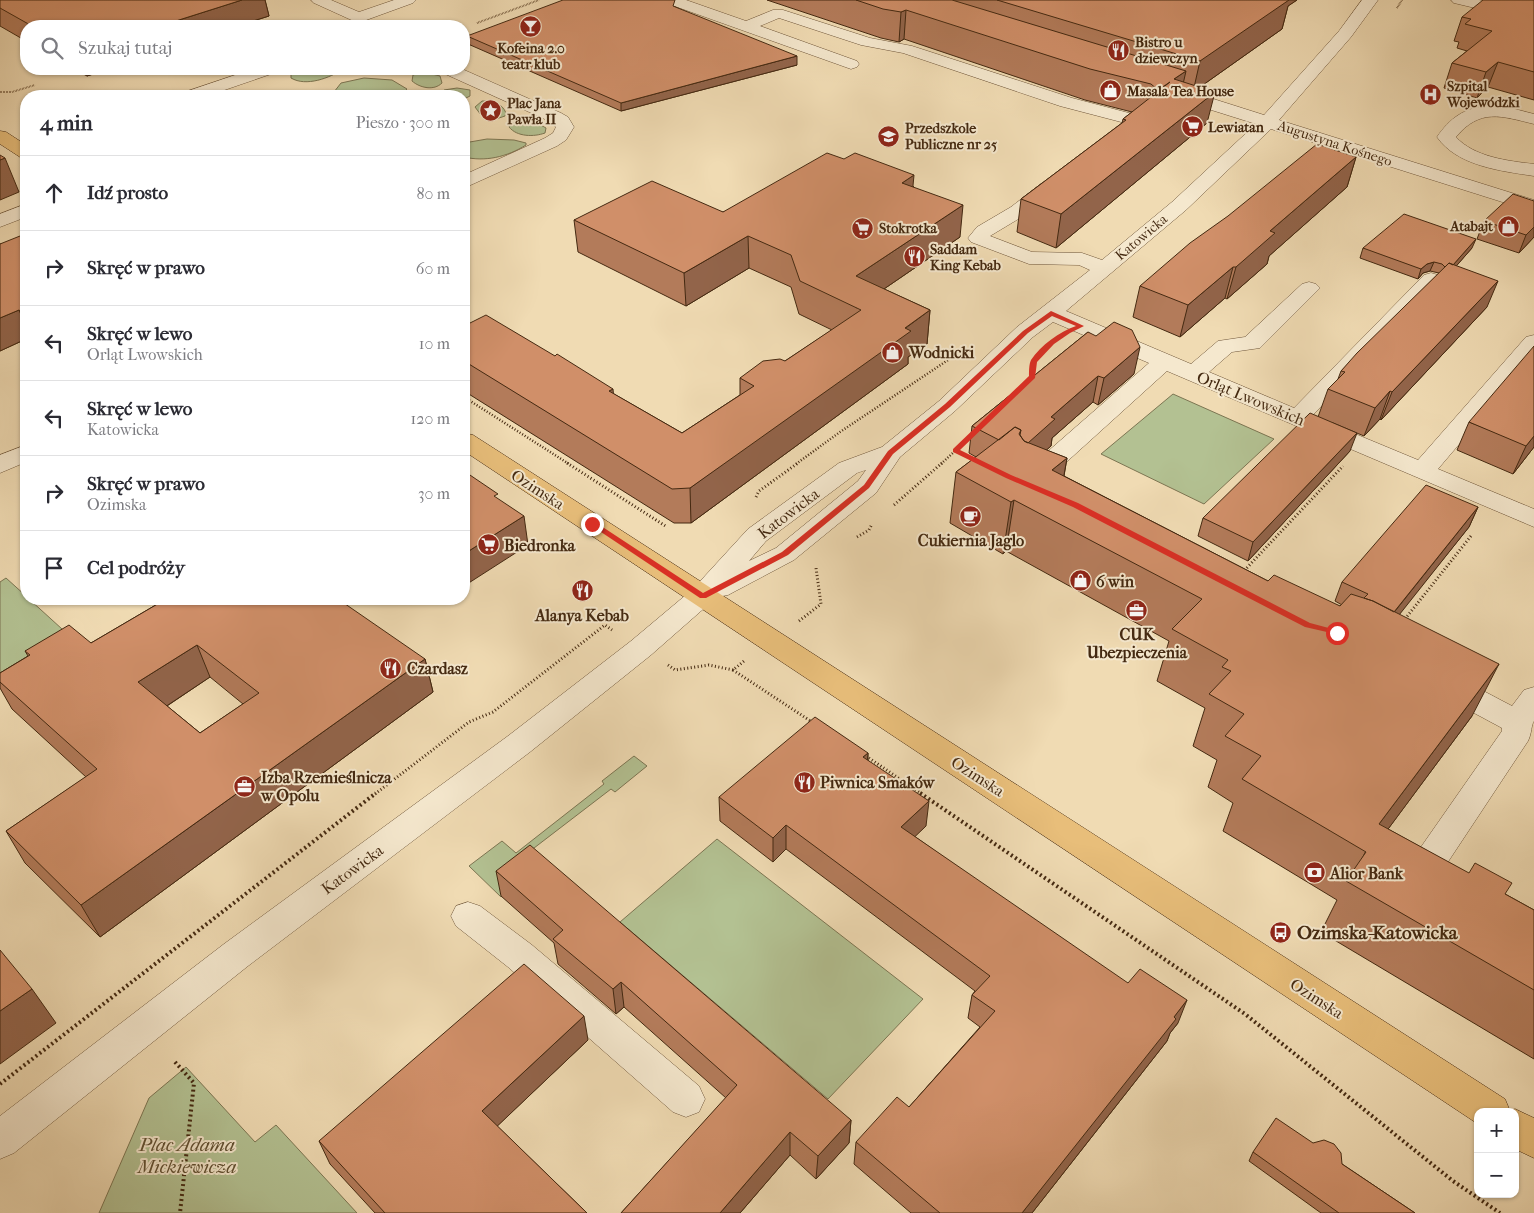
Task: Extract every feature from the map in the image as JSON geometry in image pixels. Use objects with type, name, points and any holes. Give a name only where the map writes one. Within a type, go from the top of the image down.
[{"type":"main road","points":[[0,136],[20,149]]},
{"type":"main road","name":"Ozimska","points":[[470,444],[1486,1108]]},
{"type":"main road","points":[[1519,1130],[1534,1139]]},
{"type":"street","points":[[319,0],[355,20]]},
{"type":"street","points":[[363,20],[408,0]]},
{"type":"street","points":[[671,0],[851,64]]},
{"type":"street","points":[[697,9],[718,0]]},
{"type":"street","name":"Katowicka","points":[[0,1140],[244,949],[529,737],[703,596],[785,554],[867,487],[891,452],[947,406],[1025,332],[1051,313],[1179,206],[1268,122],[1345,34],[1370,0]]},
{"type":"street","points":[[1459,0],[1514,11],[1529,0]]},
{"type":"street","points":[[1486,0],[1534,17]]},
{"type":"street","points":[[746,26],[778,13],[867,42],[906,49],[1066,102],[1138,122],[1106,145]]},
{"type":"street","points":[[208,90],[251,75]]},
{"type":"street","points":[[462,75],[562,122],[565,127],[560,136],[470,179]]},
{"type":"street","name":"Augustyna Kośnego","points":[[1160,88],[1534,206]]},
{"type":"street","points":[[1534,118],[1504,113],[1483,112],[1470,114],[1446,137],[1451,145],[1463,152],[1534,170]]},
{"type":"street","points":[[1467,185],[1493,161]]},
{"type":"street","points":[[1066,175],[1018,211],[984,231],[978,238],[1029,258],[1082,259],[1104,268]]},
{"type":"street","points":[[0,221],[20,213]]},
{"type":"street","points":[[1297,418],[1431,279]]},
{"type":"street","points":[[1193,374],[1226,346],[1252,343],[1309,288]]},
{"type":"street","name":"Orląt Lwowskich","points":[[1051,313],[1534,519]]},
{"type":"street","points":[[1422,471],[1534,342]]},
{"type":"street","points":[[1051,494],[1026,484],[1164,362]]},
{"type":"street","points":[[0,464],[20,455]]},
{"type":"street","points":[[1426,674],[1526,710],[1516,734],[1426,867]]},
{"type":"street","points":[[468,916],[520,956],[686,1099]]},
{"type":"path","points":[[477,23],[539,0]]},
{"type":"path","points":[[0,92],[12,92],[35,85]]},
{"type":"path","points":[[1021,389],[1032,376],[1033,362]]},
{"type":"path","points":[[470,401],[667,527]]},
{"type":"path","points":[[890,508],[912,491],[978,429]]},
{"type":"path","points":[[955,450],[1026,484]]},
{"type":"path","points":[[1237,578],[1346,462]]},
{"type":"path","points":[[849,540],[869,530],[875,520]]},
{"type":"path","points":[[1404,621],[1471,536]]},
{"type":"path","points":[[800,620],[821,604],[815,571],[816,565]]},
{"type":"path","points":[[0,1084],[230,907],[255,885],[469,722],[493,712],[605,625],[617,633]]},
{"type":"path","points":[[663,662],[675,670],[709,665],[734,670],[817,724]]},
{"type":"path","points":[[734,670],[742,663]]},
{"type":"path","points":[[865,756],[1245,1014],[1453,1181],[1498,1213]]},
{"type":"path","points":[[176,1062],[194,1083],[180,1213]]},
{"type":"green space","points":[[291,75],[332,75],[304,82],[291,78]]},
{"type":"green space","points":[[413,75],[436,75],[440,76],[442,83],[435,87],[427,88],[412,81]]},
{"type":"green space","points":[[364,78],[392,80],[407,89],[336,90],[341,83]]},
{"type":"green space","points":[[457,88],[470,90],[444,90]]},
{"type":"green space","points":[[482,101],[500,105],[506,113],[505,116],[496,119],[481,115],[475,107]]},
{"type":"green space","points":[[517,121],[537,123],[546,128],[545,133],[531,135],[516,133],[509,127]]},
{"type":"green space","points":[[487,139],[514,140],[526,143],[526,145],[511,153],[488,159],[480,159],[470,158],[470,142]]},
{"type":"green space","points":[[1173,394],[1274,439],[1204,504],[1101,454]]},
{"type":"green space","points":[[6,578],[20,591],[20,605],[36,605],[73,639],[0,682],[0,582]]},
{"type":"green space","points":[[634,756],[647,766],[615,792],[611,789],[521,858],[535,870],[501,897],[469,866],[502,841],[516,853],[604,784],[602,781]]},
{"type":"green space","points":[[717,839],[923,999],[828,1099],[620,922]]},
{"type":"green space","name":"Plac Adama Mickiewicza","points":[[186,1067],[255,1142],[276,1125],[357,1213],[99,1213],[149,1098]]},
{"type":"building","points":[[0,0],[242,0],[179,20],[21,20],[0,8]]},
{"type":"building","points":[[563,0],[675,0],[673,6],[797,56],[621,103],[470,37],[470,35]]},
{"type":"building","points":[[856,0],[952,0],[1186,71],[1174,79],[1215,92],[1061,214],[1021,199],[1126,120],[1123,119],[1170,82],[1158,90],[1151,84],[1090,69],[906,10],[901,12],[883,9]]},
{"type":"building","points":[[997,0],[1289,0],[1200,61]]},
{"type":"building","points":[[1483,0],[1534,0],[1534,72],[1498,62],[1486,72],[1452,63],[1492,31],[1465,24],[1471,19],[1462,17]]},
{"type":"building","points":[[1317,144],[1356,157],[1270,231],[1275,233],[1236,267],[1233,267],[1188,305],[1140,286],[1190,243],[1228,216]]},
{"type":"building","points":[[827,153],[844,159],[855,153],[914,175],[902,183],[963,205],[856,276],[930,310],[905,328],[911,331],[690,488],[672,489],[470,365],[470,323],[486,315],[555,356],[557,354],[613,389],[609,391],[682,433],[754,386],[740,378],[763,361],[780,359],[785,361],[861,310],[800,281],[791,255],[748,236],[684,273],[574,220],[652,181],[723,212]]},
{"type":"building","points":[[1513,194],[1534,201],[1534,227],[1526,235],[1484,221]]},
{"type":"building","points":[[1404,214],[1476,239],[1453,265],[1449,263],[1445,267],[1434,262],[1427,264],[1421,269],[1363,248]]},
{"type":"building","points":[[20,236],[20,311],[0,318],[0,244]]},
{"type":"building","points":[[1449,263],[1498,281],[1375,408],[1328,389],[1345,372],[1341,371],[1357,353]]},
{"type":"building","points":[[1114,322],[1132,330],[1140,347],[1104,378],[1098,376],[1051,417],[1055,419],[1028,443],[1020,435],[1021,430],[1015,427],[999,440],[972,426],[1088,332],[1096,336]]},
{"type":"building","points":[[1534,346],[1534,436],[1526,446],[1469,422]]},
{"type":"building","points":[[1310,413],[1357,433],[1253,542],[1203,518]]},
{"type":"building","points":[[1015,427],[1021,430],[1019,434],[1024,441],[1067,458],[1052,470],[1268,581],[1274,575],[1340,606],[1351,594],[1373,601],[1499,664],[1379,824],[1469,873],[1475,863],[1512,883],[1505,894],[1534,910],[1534,990],[1346,881],[1366,852],[1242,779],[1261,756],[1225,736],[1244,714],[1209,694],[1231,671],[1222,667],[1228,660],[1172,629],[1202,599],[1014,500],[1011,502],[956,472]]},
{"type":"building","points":[[470,475],[498,494],[494,496],[524,516],[470,550]]},
{"type":"building","points":[[1426,485],[1478,507],[1394,612],[1364,598],[1368,594],[1342,582]]},
{"type":"building","points":[[156,605],[347,605],[425,659],[81,905],[6,831],[97,769],[0,682],[0,673],[30,655],[25,651],[69,625],[91,643]],"holes":[[[197,645],[259,693],[200,733],[138,682]]]},
{"type":"building","points":[[815,717],[868,753],[863,757],[929,801],[901,827],[1128,983],[1140,969],[1187,1000],[1174,1017],[1176,1019],[1022,1213],[940,1213],[856,1142],[897,1097],[909,1107],[995,1011],[972,995],[990,976],[786,825],[773,838],[719,797]]},
{"type":"building","points":[[530,845],[851,1120],[818,1156],[790,1132],[720,1213],[621,1213],[737,1085],[621,982],[613,989],[553,939],[563,930],[496,871]]},
{"type":"building","points":[[0,950],[32,989],[0,1011]]},
{"type":"building","points":[[524,964],[584,1016],[482,1111],[587,1213],[385,1213],[319,1141]]},
{"type":"building","points":[[1276,1118],[1313,1143],[1324,1140],[1334,1144],[1341,1153],[1342,1164],[1415,1213],[1339,1213],[1253,1152]]},
{"type":"place","name":"Kofeina 2.0 teatr klub","points":[[531,26]]},
{"type":"place","name":"Bistro u dziewczyn","points":[[1119,50]]},
{"type":"place","name":"Masala Tea House","points":[[1111,91]]},
{"type":"place","name":"Szpital Wojewódzki","points":[[1431,94]]},
{"type":"place","name":"Plac Jana Pawła II","points":[[491,111]]},
{"type":"place","name":"Lewiatan","points":[[1192,127]]},
{"type":"place","name":"Przedszkole Publiczne nr 25","points":[[889,136]]},
{"type":"place","name":"Atabajt","points":[[1509,226]]},
{"type":"place","name":"Stokrotka","points":[[863,228]]},
{"type":"place","name":"Saddam King Kebab","points":[[914,257]]},
{"type":"place","name":"Wodnicki","points":[[893,352]]},
{"type":"place","name":"Cukiernia Jaglo","points":[[971,516]]},
{"type":"place","name":"Biedronka","points":[[488,545]]},
{"type":"place","name":"6 win","points":[[1080,581]]},
{"type":"place","name":"Alanya Kebab","points":[[582,591]]},
{"type":"place","name":"CUK Ubezpieczenia","points":[[1137,610]]},
{"type":"place","name":"Czardasz","points":[[391,668]]},
{"type":"place","name":"Piwnica Smaków","points":[[804,782]]},
{"type":"place","name":"Izba Rzemieślnicza w Opolu","points":[[245,786]]},
{"type":"place","name":"Alior Bank","points":[[1314,873]]},
{"type":"place","name":"Ozimska-Katowicka","points":[[1281,932]]},
{"type":"route","points":[[592,524],[703,596],[785,554],[867,487],[891,452],[947,406],[1025,332],[1051,313],[1081,326],[1056,339],[1033,362],[1032,376],[955,450],[1008,476],[1075,505],[1308,625],[1337,633]]}]
